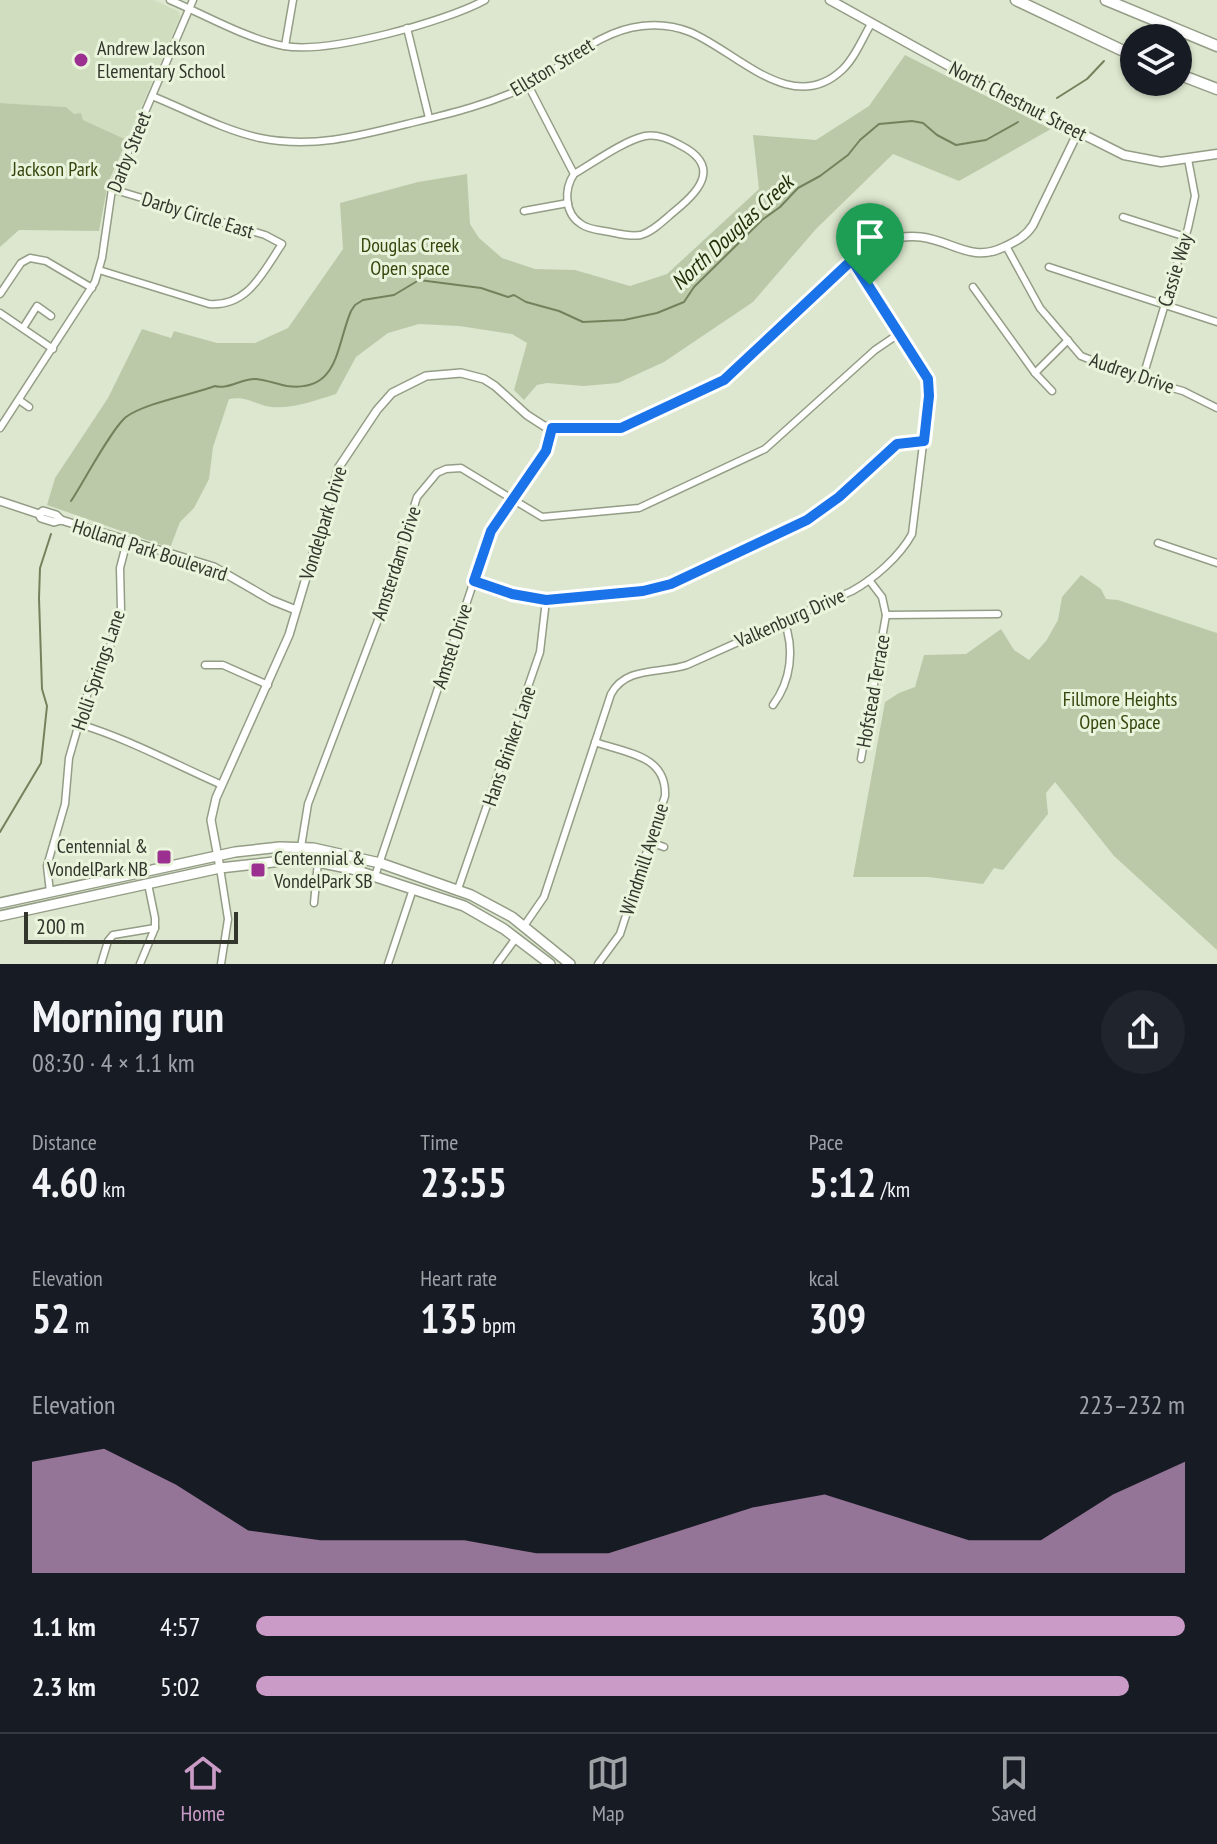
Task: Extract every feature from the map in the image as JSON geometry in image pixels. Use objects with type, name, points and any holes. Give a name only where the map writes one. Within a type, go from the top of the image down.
[{"type":"highway","points":[[1106,0],[1217,46]]},
{"type":"highway","points":[[1018,1],[1120,49]]},
{"type":"highway","points":[[1192,79],[1217,89]]},
{"type":"main road","name":"North Chestnut Street","points":[[830,0],[1078,132],[1137,159],[1161,162],[1217,154]]},
{"type":"main road","points":[[0,903],[216,855],[254,849],[301,847],[380,863],[458,889],[491,904],[524,926],[570,964]]},
{"type":"main road","points":[[0,916],[220,868],[291,860],[318,862],[375,876],[464,906],[516,937],[550,964]]},
{"type":"street","points":[[170,0],[268,42],[302,48],[335,45],[407,28],[459,12],[485,0]]},
{"type":"street","name":"Darby Street","points":[[0,428],[92,288],[99,270],[112,189],[193,0]]},
{"type":"street","points":[[285,46],[293,0]]},
{"type":"street","name":"Ellston Street","points":[[152,96],[240,132],[284,141],[339,140],[463,111],[528,85],[600,38],[628,28],[658,25],[686,31],[778,83],[797,86],[829,80],[845,67],[871,24]]},
{"type":"street","points":[[407,28],[429,118]]},
{"type":"street","points":[[528,85],[574,174]]},
{"type":"street","points":[[552,428],[621,428],[724,380],[852,260],[876,244],[910,237],[928,238],[987,254],[1024,236],[1033,225],[1078,132]]},
{"type":"street","points":[[648,135],[667,138],[685,147],[694,153],[703,170],[703,178],[695,195],[650,231],[640,235],[588,228],[576,220],[568,203],[567,186],[574,174],[648,135]]},
{"type":"street","name":"Cassie Way","points":[[1142,380],[1186,237],[1195,196],[1188,159]]},
{"type":"street","name":"Darby Circle East","points":[[99,270],[209,304],[226,304],[245,295],[282,244],[265,235],[112,189]]},
{"type":"street","points":[[524,211],[568,203]]},
{"type":"street","points":[[1123,217],[1186,237]]},
{"type":"street","name":"Audrey Drive","points":[[1006,246],[1040,308],[1081,356],[1142,380],[1183,391],[1217,408]]},
{"type":"street","points":[[0,294],[21,263],[30,258],[46,261],[92,288]]},
{"type":"street","name":"Valkenburg Drive","points":[[524,926],[544,897],[615,687],[627,676],[687,665],[852,591],[869,580],[903,548],[912,534],[930,387],[900,333],[852,260]]},
{"type":"street","points":[[1049,267],[1217,322]]},
{"type":"street","points":[[973,287],[1035,373],[1052,391]]},
{"type":"street","points":[[23,328],[37,306],[51,316]]},
{"type":"street","points":[[0,313],[53,349]]},
{"type":"street","name":"Amsterdam Drive","points":[[301,847],[308,804],[381,612],[417,497],[437,473],[453,468],[469,471],[536,515],[550,518],[626,510],[652,503],[765,449],[875,350],[900,333]]},
{"type":"street","points":[[1035,373],[1068,340]]},
{"type":"street","name":"Vondelpark Drive","points":[[221,964],[228,919],[216,855],[212,812],[289,635],[339,467],[392,393],[426,376],[461,373],[484,379],[536,423],[552,428]]},
{"type":"street","points":[[19,400],[29,407]]},
{"type":"street","name":"Amstel Drive","points":[[375,876],[491,531],[546,451],[552,428]]},
{"type":"street","points":[[474,581],[512,594],[546,600],[643,591],[681,580],[807,520],[839,497],[897,444],[924,441]]},
{"type":"street","name":"Holland Park Boulevard","points":[[0,501],[39,514],[41,518],[54,522],[61,520],[214,567],[271,600],[296,610]]},
{"type":"street","name":"Holli Springs Lane","points":[[50,892],[47,866],[65,804],[67,766],[90,685],[107,656],[121,610],[120,568],[127,541]]},
{"type":"street","points":[[1158,543],[1217,563]]},
{"type":"street","name":"Hofstead Terrace","points":[[861,759],[886,615],[882,597],[869,580]]},
{"type":"street","name":"Hans Brinker Lane","points":[[458,889],[540,652],[546,600]]},
{"type":"street","points":[[886,615],[998,614]]},
{"type":"street","points":[[773,705],[783,691],[791,652],[784,621]]},
{"type":"street","points":[[205,665],[223,665],[268,685]]},
{"type":"street","points":[[79,724],[118,735],[166,761],[222,785]]},
{"type":"street","name":"Windmill Avenue","points":[[595,742],[647,759],[660,770],[665,787],[665,796],[620,934],[598,964]]},
{"type":"street","points":[[650,842],[664,847]]},
{"type":"street","points":[[314,903],[318,862]]},
{"type":"street","points":[[140,964],[155,928],[148,884]]},
{"type":"street","points":[[388,964],[413,889]]},
{"type":"street","points":[[101,964],[110,938],[155,928]]},
{"type":"street","points":[[497,964],[516,937]]},
{"type":"shaded area","name":"Andrew Jackson Elementary School","points":[[0,0],[154,0],[179,12],[180,17],[127,140],[74,116],[66,107],[0,103]]},
{"type":"green space","name":"Douglas Creek Open space","points":[[905,55],[1051,129],[959,181],[893,154],[816,229],[753,302],[664,362],[618,383],[584,386],[547,383],[537,385],[524,400],[514,390],[527,343],[512,334],[419,324],[388,333],[356,357],[336,394],[288,407],[266,406],[242,398],[229,399],[213,447],[209,479],[194,508],[180,522],[170,548],[47,505],[55,478],[108,398],[142,329],[171,338],[174,331],[217,343],[255,343],[288,328],[343,249],[340,203],[418,182],[467,174],[470,224],[479,238],[502,258],[535,269],[575,270],[630,286],[667,274],[759,189],[753,135],[816,140],[869,106]]},
{"type":"green space","name":"Jackson Park","points":[[0,103],[66,107],[74,114],[81,113],[83,120],[127,140],[108,183],[99,231],[19,230],[0,247]]},
{"type":"green space","name":"Fillmore Heights Open Space","points":[[1081,575],[1101,589],[1106,599],[1118,600],[1217,633],[1217,950],[1114,856],[1055,782],[1046,793],[1048,814],[1003,870],[994,868],[983,884],[928,877],[853,877],[885,702],[915,687],[924,655],[966,654],[1001,629],[1014,650],[1029,660],[1046,641],[1058,620],[1062,597]]},
{"type":"waterway","name":"North Douglas Creek","points":[[1057,98],[1087,79],[1104,61]]},
{"type":"waterway","name":"North Douglas Creek","points":[[71,501],[113,432],[134,412],[215,386],[251,379],[287,386],[317,382],[333,364],[351,311],[363,300],[394,295],[419,280],[481,288],[508,297],[514,295],[583,322],[624,320],[657,313],[684,302],[694,287],[762,220],[798,188],[848,155],[879,124],[923,123],[956,145],[986,140],[1018,122]]},
{"type":"waterway","name":"North Douglas Creek","points":[[0,832],[41,763],[47,706],[42,689],[40,568],[51,534]]},
{"type":"place","name":"Andrew Jackson Elementary School","points":[[81,60]]},
{"type":"place","name":"Centennial & VondelPark NB","points":[[164,857]]},
{"type":"place","name":"Centennial & VondelPark SB","points":[[258,870]]},
{"type":"route","points":[[852,260],[870,285],[928,379],[930,387],[924,441],[897,444],[839,497],[807,520],[671,584],[643,591],[546,600],[512,594],[474,581],[491,531],[546,451],[552,428],[621,428],[724,380],[852,260]]}]
